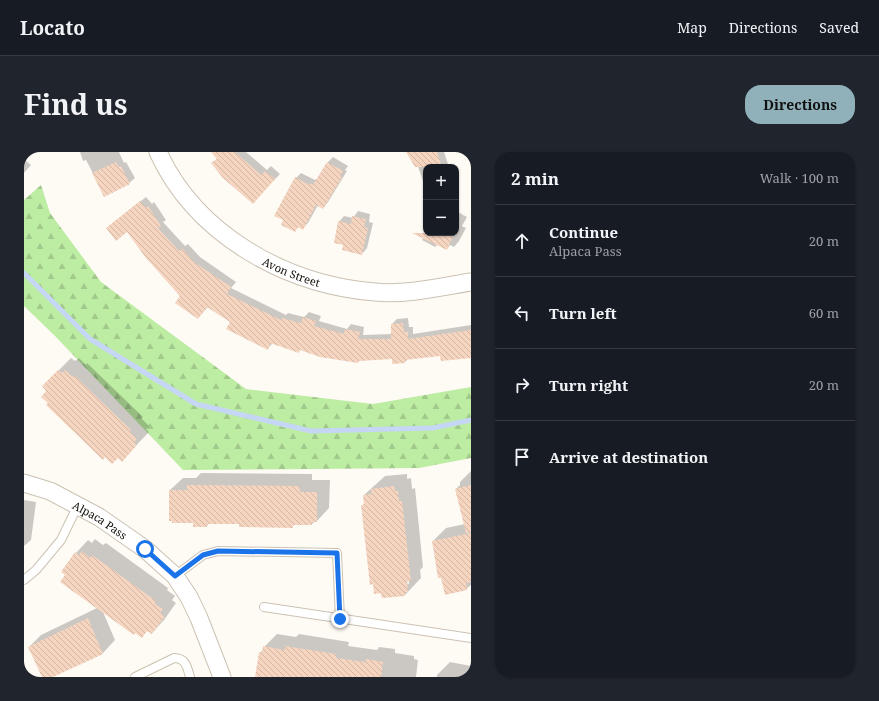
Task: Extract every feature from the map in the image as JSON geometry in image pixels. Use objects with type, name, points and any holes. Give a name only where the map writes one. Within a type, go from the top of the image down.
[{"type":"street","name":"Avon Street","points":[[158,152],[163,164],[182,192],[207,219],[250,253],[286,271],[318,283],[375,292],[406,292],[471,282]]},
{"type":"street","name":"Alpaca Pass","points":[[24,483],[50,491],[99,517],[145,549],[175,576],[189,597],[199,618],[222,677]]},
{"type":"lane","points":[[24,580],[36,570],[61,540],[78,505]]},
{"type":"lane","points":[[175,576],[203,555],[218,551],[337,553],[340,619]]},
{"type":"lane","points":[[264,607],[471,638]]},
{"type":"lane","points":[[135,677],[174,658],[180,658],[184,661],[190,677]]},
{"type":"green space","points":[[41,185],[50,213],[101,282],[246,389],[373,404],[471,387],[471,458],[419,468],[183,470],[55,336],[24,306],[24,200]]},
{"type":"building","points":[[211,152],[235,152],[261,175],[265,171],[275,179],[253,204],[223,178],[211,163],[217,159]]},
{"type":"building","points":[[406,152],[437,152],[441,164],[423,164],[423,167],[415,167]]},
{"type":"building","points":[[116,162],[119,167],[121,166],[130,184],[104,197],[92,173]]},
{"type":"building","points":[[327,162],[343,171],[340,176],[342,177],[323,209],[316,205],[303,230],[298,227],[295,232],[281,225],[283,220],[274,216],[295,177],[309,185],[310,183],[313,185]]},
{"type":"building","points":[[140,201],[146,208],[148,206],[161,226],[158,228],[179,251],[182,248],[194,262],[231,287],[227,294],[281,320],[282,318],[301,323],[303,317],[316,321],[314,326],[344,334],[345,329],[360,332],[358,339],[391,339],[391,324],[403,323],[404,332],[408,332],[408,339],[471,330],[471,358],[441,361],[440,356],[405,360],[405,363],[392,364],[392,359],[359,361],[358,363],[320,357],[300,350],[299,353],[270,343],[268,350],[226,329],[230,322],[207,307],[198,319],[175,303],[180,296],[146,258],[127,232],[116,241],[106,228]]},
{"type":"building","points":[[352,216],[366,219],[364,227],[368,228],[362,255],[342,250],[343,245],[334,243],[338,221],[351,224]]},
{"type":"building","points":[[412,233],[423,233],[423,236],[453,236],[447,250]]},
{"type":"building","points":[[58,370],[62,373],[65,370],[73,377],[74,375],[131,430],[130,432],[137,439],[134,442],[137,445],[122,462],[118,458],[112,464],[105,457],[103,460],[46,405],[48,403],[41,397],[46,391],[42,386]]},
{"type":"building","points":[[187,485],[299,486],[300,492],[317,492],[317,522],[312,522],[312,525],[293,525],[293,528],[239,527],[239,524],[207,524],[207,527],[193,527],[193,523],[172,523],[172,521],[169,521],[169,490],[187,490]]},
{"type":"building","points":[[471,485],[471,532],[466,533],[455,489]]},
{"type":"building","points":[[394,486],[395,491],[398,491],[399,501],[402,501],[411,581],[407,581],[408,592],[405,592],[405,596],[382,598],[381,593],[374,594],[373,584],[370,585],[361,505],[364,505],[363,495],[372,494],[371,489]]},
{"type":"building","points":[[471,533],[471,582],[466,583],[467,590],[445,595],[441,578],[438,578],[432,541]]},
{"type":"building","points":[[82,551],[90,558],[92,555],[156,601],[155,604],[163,609],[160,613],[165,616],[152,634],[147,631],[142,638],[135,633],[134,635],[60,582],[65,575],[61,572],[75,552],[79,555]]},
{"type":"building","points":[[88,618],[103,654],[53,677],[42,677],[28,647]]},
{"type":"building","points":[[263,646],[285,650],[285,646],[336,654],[336,658],[365,662],[366,659],[383,662],[381,677],[255,677],[259,652],[262,653]]},
{"type":"waterway","points":[[24,273],[90,339],[196,404],[311,431],[433,428],[471,420]]},
{"type":"route","points":[[145,549],[175,576],[203,555],[218,551],[337,553],[340,619]]}]
